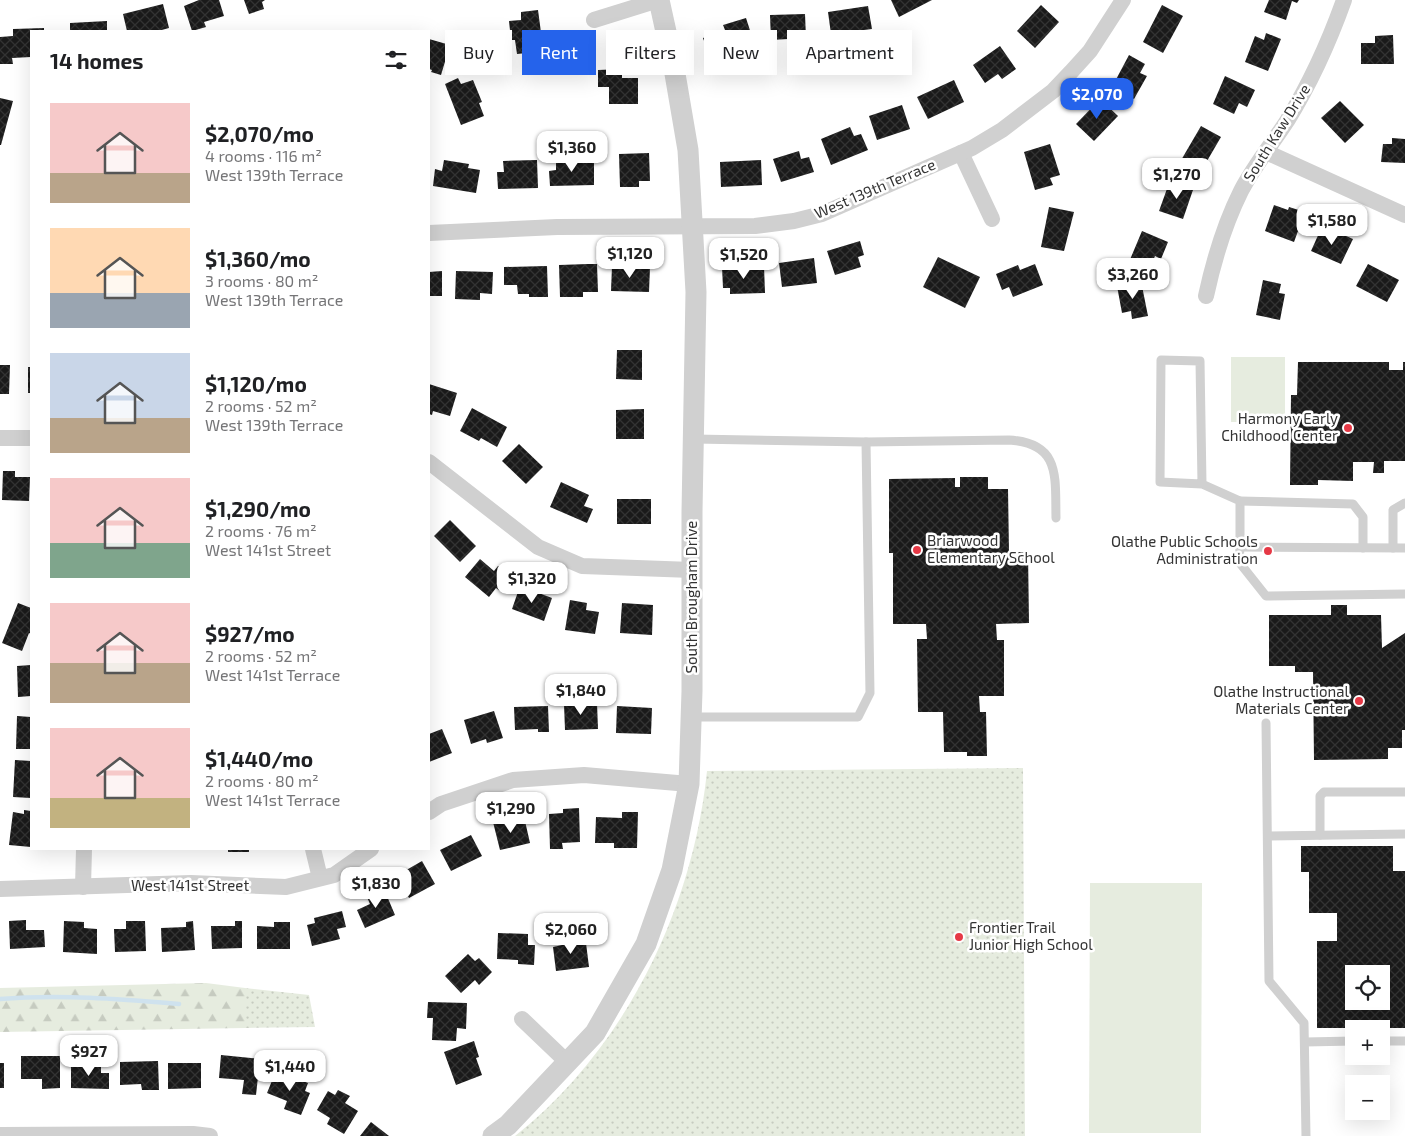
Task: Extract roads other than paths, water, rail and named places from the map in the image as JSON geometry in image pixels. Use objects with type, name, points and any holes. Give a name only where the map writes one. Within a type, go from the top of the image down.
[{"type":"street","points":[[594,20],[658,0]]},
{"type":"street","name":"South Brougham Drive","points":[[493,1136],[508,1125],[595,1033],[646,944],[672,870],[689,784],[696,292],[688,150],[674,68],[658,0]]},
{"type":"street","name":"West 139th Terrace","points":[[430,233],[557,227],[755,226],[775,225],[822,214],[961,153],[1002,130],[1053,91],[1090,51],[1123,0]]},
{"type":"street","name":"South Kaw Drive","points":[[1206,296],[1218,248],[1242,190],[1306,88],[1326,47],[1344,0]]},
{"type":"street","points":[[1266,152],[1405,216]]},
{"type":"street","points":[[961,153],[992,219]]},
{"type":"street","points":[[2,438],[30,438]]},
{"type":"street","points":[[430,463],[538,547],[582,566],[692,570]]},
{"type":"street","points":[[430,811],[441,804],[513,780],[584,776],[689,784]]},
{"type":"street","points":[[83,887],[84,850]]},
{"type":"street","points":[[313,850],[320,878]]},
{"type":"street","name":"West 141st Street","points":[[0,889],[191,883],[286,887],[334,875],[370,850]]},
{"type":"street","points":[[522,1018],[567,1062]]},
{"type":"street","points":[[0,1135],[192,1134],[210,1136]]},
{"type":"lane","points":[[1202,484],[1200,360],[1161,360],[1160,482],[1202,484],[1240,501],[1353,504],[1363,517],[1363,548]]},
{"type":"lane","points":[[694,439],[866,442],[1024,440],[1035,445],[1048,456],[1054,471],[1056,518]]},
{"type":"lane","points":[[691,717],[858,717],[870,693],[866,442]]},
{"type":"lane","points":[[1240,501],[1239,562],[1266,596],[1405,594]]},
{"type":"lane","points":[[1393,548],[1393,510],[1405,503]]},
{"type":"lane","points":[[1240,547],[1405,548]]},
{"type":"lane","points":[[1266,723],[1269,981],[1304,1023],[1306,1136]]},
{"type":"lane","points":[[1320,835],[1320,796],[1324,792],[1405,792]]},
{"type":"lane","points":[[1268,836],[1405,834]]},
{"type":"lane","points":[[1305,1042],[1345,1041]]},
{"type":"lane","points":[[1390,1041],[1405,1041]]},
{"type":"waterway","points":[[0,999],[67,997],[179,1004]]},
{"type":"place","name":"Harmony Early Childhood Center","points":[[1348,428]]},
{"type":"place","name":"Briarwood Elementary School","points":[[917,550]]},
{"type":"place","name":"Olathe Public Schools Administration","points":[[1268,551]]},
{"type":"place","name":"Olathe Instructional Materials Center","points":[[1359,701]]},
{"type":"place","name":"Frontier Trail Junior High School","points":[[959,937]]}]
